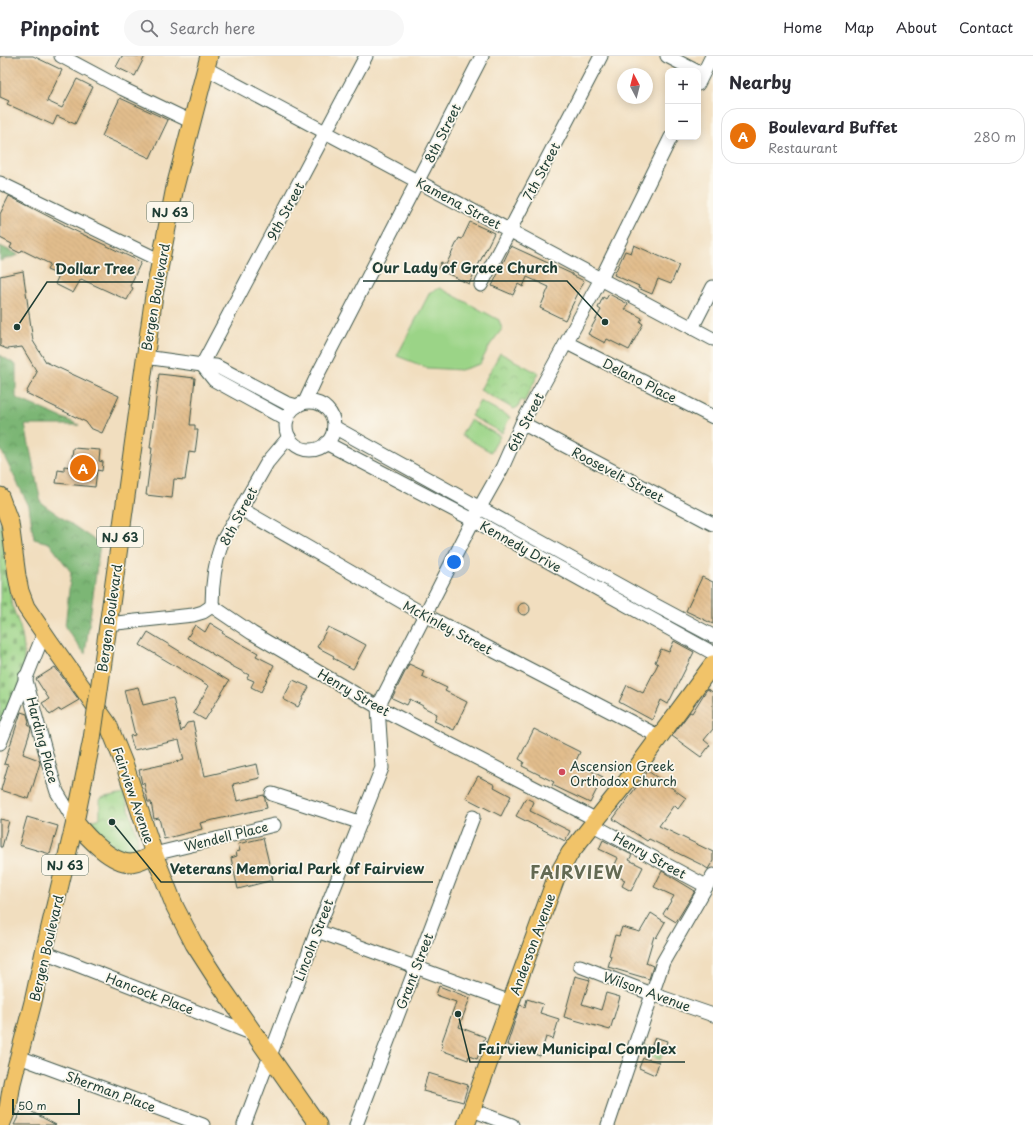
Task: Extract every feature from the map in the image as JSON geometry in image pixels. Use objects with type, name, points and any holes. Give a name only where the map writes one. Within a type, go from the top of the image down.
[{"type":"main road","name":"Bergen Boulevard","points":[[1,1125],[8,1108],[12,1083],[33,1002],[75,822],[92,739],[107,624],[160,261],[176,187],[207,62]]},
{"type":"main road","name":"Fairview Avenue","points":[[0,496],[10,523],[17,576],[26,606],[108,724],[125,766],[154,854],[175,907],[194,944],[220,986],[318,1125]]},
{"type":"main road","name":"Anderson Avenue","points":[[469,1117],[556,878],[570,853],[660,737],[708,682],[713,664]]},
{"type":"main road","name":"Harding Place","points":[[75,822],[87,836],[115,859],[132,863],[143,860],[154,854]]},
{"type":"main road","name":"Bergen Boulevard","points":[[0,1097],[12,1083]]},
{"type":"street","points":[[61,56],[192,122]]},
{"type":"street","name":"9th Street","points":[[202,365],[366,56]]},
{"type":"street","name":"8th Street","points":[[301,404],[318,374],[482,56]]},
{"type":"street","name":"7th Street","points":[[481,285],[601,56]]},
{"type":"street","points":[[666,56],[687,68]]},
{"type":"street","points":[[701,76],[712,56]]},
{"type":"street","name":"Kamena Street","points":[[207,62],[326,132],[713,339]]},
{"type":"street","name":"6th Street","points":[[378,707],[480,507],[502,468],[522,423],[601,279],[670,140]]},
{"type":"street","points":[[0,183],[160,261]]},
{"type":"street","points":[[692,328],[713,287]]},
{"type":"street","name":"Delano Place","points":[[567,343],[713,417]]},
{"type":"street","points":[[145,357],[216,366],[286,403],[301,404],[314,402],[322,405],[329,411],[333,419],[334,427],[332,436],[326,443],[310,450],[294,444],[289,437],[286,428],[287,420],[291,412],[301,404]]},
{"type":"street","points":[[202,365],[214,380],[287,420]]},
{"type":"street","name":"Roosevelt Street","points":[[522,423],[713,524]]},
{"type":"street","name":"Kennedy Drive","points":[[334,427],[713,636]]},
{"type":"street","name":"8th Street","points":[[212,606],[218,554],[222,542],[267,463],[289,437]]},
{"type":"street","name":"Kennedy Drive","points":[[326,443],[474,520],[713,653]]},
{"type":"street","name":"McKinley Street","points":[[241,509],[425,615],[660,737]]},
{"type":"street","points":[[544,560],[551,547]]},
{"type":"street","points":[[598,589],[604,576]]},
{"type":"street","points":[[107,624],[193,615],[204,612],[212,606]]},
{"type":"street","name":"Henry Street","points":[[212,606],[252,633],[378,707],[595,822],[706,886]]},
{"type":"street","points":[[656,621],[662,608]]},
{"type":"street","points":[[0,743],[25,676],[44,633]]},
{"type":"street","name":"Harding Place","points":[[25,676],[57,792],[75,822]]},
{"type":"street","name":"Lincoln Street","points":[[244,1125],[317,930],[382,768],[378,707]]},
{"type":"street","points":[[272,794],[360,822]]},
{"type":"street","name":"Grant Street","points":[[356,1125],[473,817]]},
{"type":"street","name":"Wendell Place","points":[[154,854],[274,825]]},
{"type":"street","points":[[608,1125],[663,962],[713,875]]},
{"type":"street","points":[[317,930],[511,1002]]},
{"type":"street","name":"Hancock Place","points":[[44,952],[256,1036]]},
{"type":"street","name":"Wilson Avenue","points":[[580,966],[652,994],[713,1015]]},
{"type":"street","name":"Sherman Place","points":[[19,1057],[204,1125]]},
{"type":"street","points":[[469,1117],[512,1125]]},
{"type":"green space","points":[[0,246],[19,255],[0,261]]},
{"type":"green space","points":[[440,288],[499,320],[502,329],[490,345],[480,364],[461,370],[428,368],[397,356],[430,292]]},
{"type":"green space","points":[[500,353],[539,373],[524,402],[521,400],[518,407],[514,409],[480,390]]},
{"type":"green space","points":[[0,355],[16,365],[16,398],[79,425],[25,425],[41,503],[100,544],[85,654],[65,627],[71,572],[49,543],[34,539],[29,506],[0,448]]},
{"type":"green space","points":[[480,401],[510,417],[502,433],[471,416]]},
{"type":"green space","points":[[470,420],[500,436],[491,452],[461,435]]},
{"type":"green space","points":[[0,518],[6,549],[11,600],[21,631],[24,649],[24,662],[15,701],[0,738]]},
{"type":"green space","points":[[124,794],[138,841],[136,849],[131,852],[118,849],[91,824],[91,820],[100,818],[100,799]]},
{"type":"green space","points":[[642,1044],[664,1050],[660,1060],[640,1052]]},
{"type":"building","points":[[0,56],[33,56],[62,70],[47,101],[62,108],[77,79],[93,87],[75,124],[57,116],[53,125],[7,104],[9,101],[0,97]]},
{"type":"building","points":[[122,56],[145,56],[135,76],[116,67]]},
{"type":"building","points":[[120,98],[168,120],[150,158],[102,136]]},
{"type":"building","points":[[9,196],[65,226],[141,262],[130,286],[133,288],[127,300],[81,279],[73,293],[55,284],[59,275],[47,270],[50,264],[22,250],[20,253],[10,248],[12,244],[0,238],[0,214]]},
{"type":"building","points":[[470,222],[494,233],[469,284],[438,269],[441,262],[446,265],[459,238],[462,239]]},
{"type":"building","points":[[634,245],[679,265],[671,284],[658,279],[652,294],[638,288],[639,286],[614,275],[625,251],[631,253]]},
{"type":"building","points":[[511,246],[584,281],[565,320],[540,308],[549,287],[527,277],[523,287],[518,284],[513,295],[492,286]]},
{"type":"building","points":[[23,271],[33,341],[46,362],[119,396],[102,433],[90,428],[86,422],[26,393],[37,372],[22,347],[7,349],[0,346],[0,276]]},
{"type":"building","points":[[609,294],[628,304],[625,309],[642,318],[640,322],[643,324],[629,350],[607,339],[605,343],[588,334],[601,310],[598,308],[603,297],[606,299]]},
{"type":"building","points":[[159,374],[195,378],[190,425],[195,425],[195,430],[198,430],[195,453],[189,452],[185,480],[174,479],[172,498],[146,495]]},
{"type":"building","points":[[73,448],[100,450],[99,461],[103,462],[102,471],[97,470],[95,487],[56,483],[58,470],[64,471],[64,466],[71,467]]},
{"type":"building","points":[[702,577],[713,582],[713,624],[686,611]]},
{"type":"building","points":[[522,603],[526,603],[530,609],[526,615],[522,615],[518,611],[518,607]]},
{"type":"building","points":[[210,623],[223,631],[222,633],[258,653],[256,656],[274,665],[261,692],[251,687],[254,681],[247,678],[249,675],[187,638],[195,625],[205,632]]},
{"type":"building","points":[[328,627],[345,635],[346,634],[366,645],[353,669],[317,647]]},
{"type":"building","points":[[148,632],[229,681],[205,720],[193,713],[209,686],[140,645]]},
{"type":"building","points":[[674,641],[694,652],[668,704],[661,700],[652,720],[619,702],[627,685],[643,693],[658,664],[655,662],[661,649],[669,652]]},
{"type":"building","points":[[409,664],[424,671],[422,676],[447,688],[445,691],[467,702],[454,730],[434,721],[437,714],[410,699],[407,705],[392,698]]},
{"type":"building","points":[[55,667],[79,700],[50,715],[42,703],[49,699],[36,679]]},
{"type":"building","points":[[293,680],[309,687],[298,707],[283,699]]},
{"type":"building","points":[[138,687],[143,705],[173,698],[181,732],[187,723],[193,722],[205,776],[257,764],[260,778],[233,784],[237,801],[264,795],[267,808],[200,823],[202,829],[164,839],[159,818],[154,819],[151,802],[148,802],[144,783],[142,784],[139,770],[184,760],[179,740],[134,750],[130,736],[135,735],[124,690]]},
{"type":"building","points":[[707,689],[713,692],[713,729],[704,740],[710,745],[701,757],[672,736],[690,712],[692,713]]},
{"type":"building","points":[[21,712],[27,714],[29,722],[28,725],[31,729],[23,754],[39,760],[40,763],[29,799],[1,790],[8,765],[4,764]]},
{"type":"building","name":"Ascension Greek Orthodox Church","points":[[534,729],[580,752],[575,763],[603,777],[590,803],[552,785],[554,782],[522,766],[524,762],[519,759]]},
{"type":"building","points":[[648,771],[686,798],[678,809],[674,805],[659,826],[713,852],[713,861],[708,869],[649,839],[647,841],[613,819]]},
{"type":"building","points":[[478,776],[511,796],[501,816],[466,798]]},
{"type":"building","points":[[526,798],[534,802],[530,811],[570,831],[565,841],[516,816]]},
{"type":"building","points":[[27,817],[58,826],[50,854],[19,845]]},
{"type":"building","points":[[0,819],[9,821],[2,847],[0,847]]},
{"type":"building","points":[[263,838],[273,880],[238,889],[231,858],[237,856],[236,852],[240,851],[238,844]]},
{"type":"building","points":[[603,840],[632,855],[629,860],[643,867],[631,891],[622,886],[625,880],[611,873],[618,858],[599,849]]},
{"type":"building","points":[[662,871],[695,891],[676,922],[663,914],[674,896],[654,887]]},
{"type":"building","points":[[651,913],[665,922],[656,938],[654,936],[646,963],[653,966],[649,979],[608,967],[611,956],[609,955],[615,935],[619,936],[622,927],[640,932]]},
{"type":"building","points":[[575,976],[590,980],[582,1004],[601,1010],[606,993],[620,997],[610,1030],[564,1017]]},
{"type":"building","points":[[439,986],[470,998],[459,1027],[485,1037],[477,1059],[469,1056],[468,1060],[441,1050],[443,1045],[441,1044],[456,1002],[436,995]]},
{"type":"building","points":[[527,999],[543,1004],[540,1013],[559,1019],[553,1039],[546,1037],[540,1056],[507,1045],[520,1005],[525,1007]]},
{"type":"building","points":[[655,1037],[667,1041],[665,1049],[652,1045]]},
{"type":"building","points":[[643,1058],[659,1062],[655,1075],[639,1068]]},
{"type":"building","points":[[428,1073],[468,1085],[463,1102],[423,1091]]},
{"type":"building","points":[[23,1107],[56,1125],[14,1125]]},
{"type":"place","name":"Our Lady of Grace Church","points":[[605,322]]},
{"type":"place","name":"Dollar Tree","points":[[17,327]]},
{"type":"place","name":"Boulevard Buffet","points":[[83,468]]},
{"type":"place","name":"Ascension Greek Orthodox Church","points":[[562,772]]},
{"type":"place","name":"Veterans Memorial Park of Fairview","points":[[112,822]]},
{"type":"place","name":"Fairview Municipal Complex","points":[[458,1014]]},
{"type":"district","name":"FAIRVIEW","points":[[577,872]]}]
